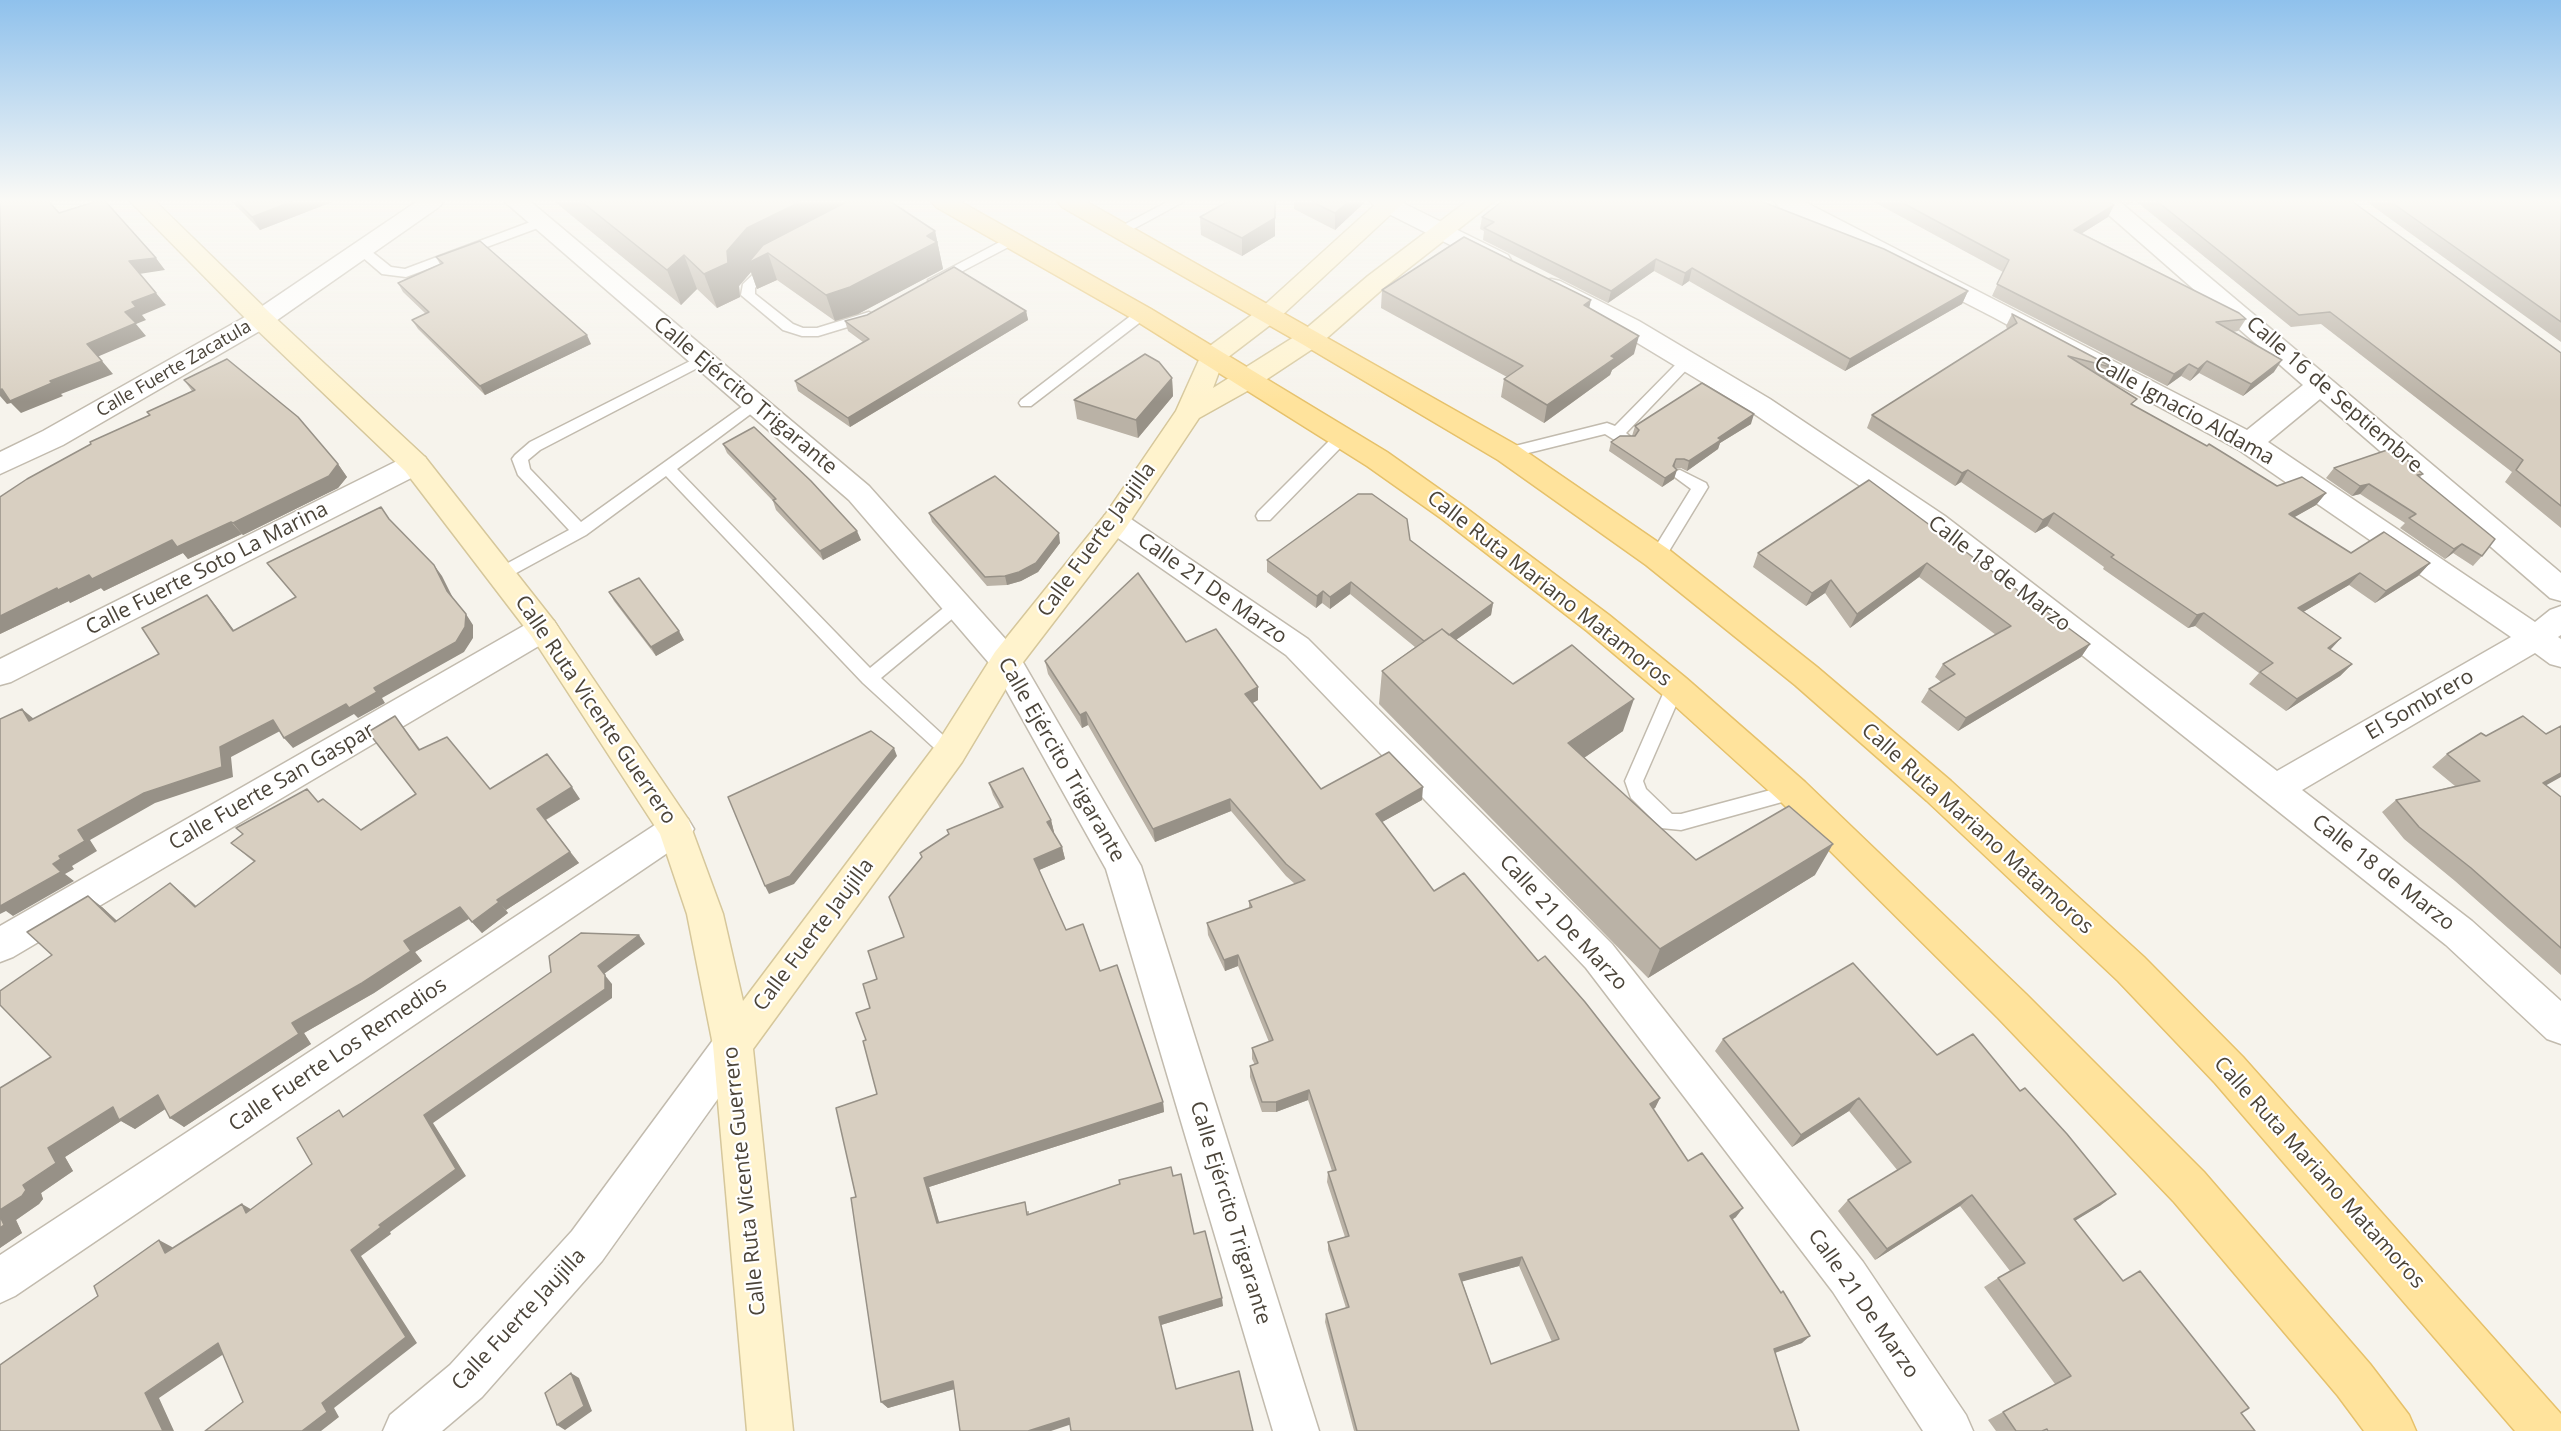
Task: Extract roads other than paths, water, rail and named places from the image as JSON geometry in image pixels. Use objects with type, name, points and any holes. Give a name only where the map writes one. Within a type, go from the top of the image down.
[{"type":"main road","name":"Calle Ruta Vicente Guerrero","points":[[210,269],[415,464],[543,628],[676,829],[705,914],[733,1045],[770,1431]]},
{"type":"main road","name":"Calle Ruta Mariano Matamoros","points":[[1062,269],[1142,314],[1342,437],[1452,512],[1598,623],[1675,687],[1793,792],[2012,1006],[2188,1187],[2354,1380],[2393,1431]]},
{"type":"main road","name":"Calle Ruta Mariano Matamoros","points":[[1189,269],[1508,453],[1658,558],[1806,675],[1939,791],[2130,969],[2229,1070],[2545,1431]]},
{"type":"main road","points":[[1212,357],[1269,314],[1317,269]]},
{"type":"main road","name":"Calle Fuerte Jaujilla","points":[[1189,412],[1248,379],[1311,338],[1393,269]]},
{"type":"main road","name":"Calle Fuerte Jaujilla","points":[[733,1045],[950,752],[1006,661],[1115,522],[1189,412],[1212,357]]},
{"type":"street","name":"Calle Fuerte Zacatula","points":[[0,464],[54,438],[261,319],[334,269]]},
{"type":"street","name":"Calle Ejército Trigarante","points":[[596,269],[859,493],[1006,661],[1123,866],[1296,1431]]},
{"type":"street","name":"Calle 18 de Marzo","points":[[1517,269],[1630,327],[1761,405],[1935,523],[2459,933],[2561,1026]]},
{"type":"street","name":"Calle Ignacio Aldama","points":[[1919,269],[2248,443],[2548,646]]},
{"type":"street","name":"Calle 16 de Septiembre","points":[[2185,269],[2561,590]]},
{"type":"street","points":[[2248,443],[2322,384]]},
{"type":"street","name":"Calle Fuerte Soto La Marina","points":[[0,674],[415,464]]},
{"type":"street","name":"Calle 21 De Marzo","points":[[1115,522],[1297,647],[1599,956],[1848,1277],[1950,1431]]},
{"type":"street","name":"El Sombrero","points":[[2276,788],[2548,646],[2561,618]]},
{"type":"street","name":"Calle Fuerte San Gaspar","points":[[0,945],[543,628]]},
{"type":"street","name":"Calle Fuerte Los Remedios","points":[[0,1281],[676,829]]},
{"type":"street","name":"Calle Fuerte Jaujilla","points":[[406,1431],[466,1381],[587,1246],[733,1045]]},
{"type":"lane","points":[[383,269],[387,272],[406,273],[417,269]]},
{"type":"lane","points":[[763,269],[748,287],[748,294],[788,327],[802,332],[836,328],[864,319],[885,308]]},
{"type":"lane","points":[[927,285],[957,269]]},
{"type":"lane","points":[[1026,403],[1142,314]]},
{"type":"lane","points":[[580,531],[523,471],[520,459],[534,446],[702,360]]},
{"type":"lane","points":[[1508,453],[1607,428],[1621,437],[1687,361]]},
{"type":"lane","points":[[501,574],[580,531],[755,404]]},
{"type":"lane","points":[[1264,516],[1342,437]]},
{"type":"lane","points":[[668,468],[869,678],[950,752]]},
{"type":"lane","points":[[1658,558],[1700,488],[1680,475]]},
{"type":"lane","points":[[869,678],[958,605]]},
{"type":"lane","points":[[1675,687],[1634,781],[1638,793],[1668,822],[1681,822],[1793,792]]}]
